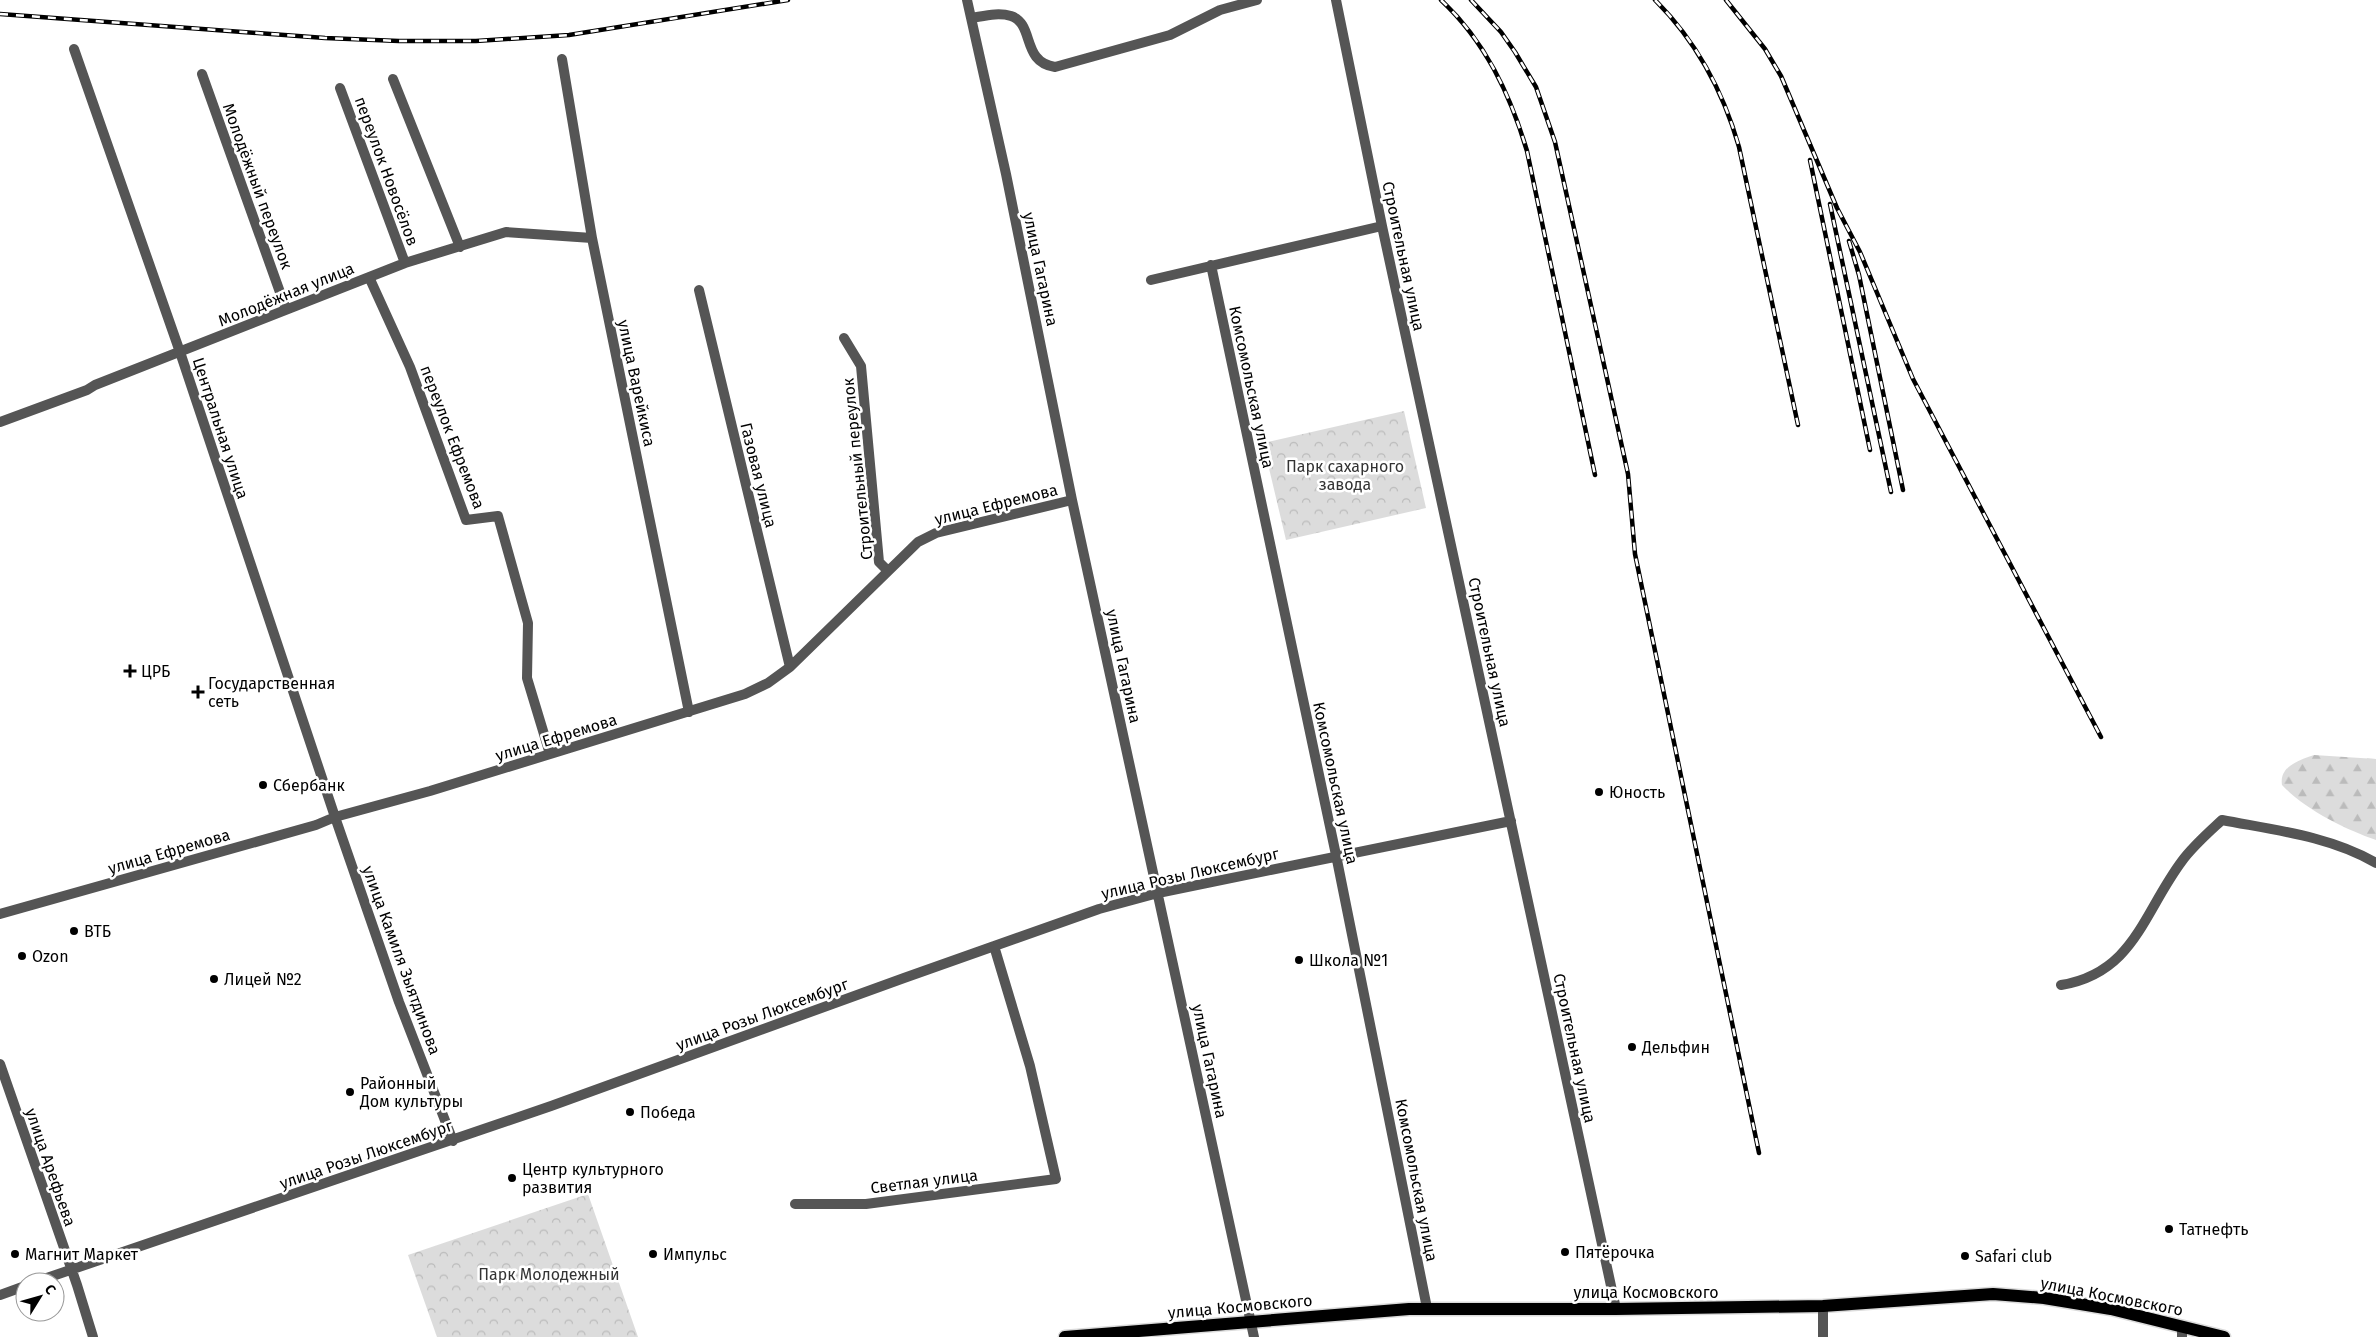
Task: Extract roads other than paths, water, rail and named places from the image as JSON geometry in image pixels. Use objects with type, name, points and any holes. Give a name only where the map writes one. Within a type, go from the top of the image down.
[{"type":"main road","name":"улица Космовского","points":[[1065,1337],[1252,1320],[1427,1308],[1616,1309],[1823,1306],[1992,1294],[2044,1298],[2111,1309],[2182,1331],[2224,1337]]},
{"type":"street","name":"улица Гагарина","points":[[967,0],[1030,288],[1072,500],[1252,1320],[1254,1337]]},
{"type":"street","points":[[971,18],[996,14],[1012,16],[1019,21],[1024,29],[1032,53],[1038,61],[1045,66],[1055,67],[1170,35],[1220,10],[1257,0]]},
{"type":"street","name":"Строительная улица","points":[[1336,0],[1382,226],[1616,1309]]},
{"type":"street","name":"Центральная улица","points":[[74,49],[180,352],[335,817]]},
{"type":"street","name":"улица Варейкиса","points":[[562,59],[592,238],[689,712]]},
{"type":"street","name":"Молодёжный переулок","points":[[202,74],[286,309]]},
{"type":"street","points":[[393,79],[460,247]]},
{"type":"street","name":"переулок Новосёлов","points":[[340,88],[405,264]]},
{"type":"street","points":[[1151,280],[1382,226]]},
{"type":"street","name":"Молодёжная улица","points":[[0,422],[87,390],[95,384],[369,277],[506,232],[592,238]]},
{"type":"street","name":"Комсомольская улица","points":[[1211,265],[1336,855],[1427,1308]]},
{"type":"street","name":"переулок Ефремова","points":[[369,277],[410,367],[466,520],[498,516],[528,623],[528,678],[550,754]]},
{"type":"street","name":"Газовая улица","points":[[698,290],[790,666]]},
{"type":"street","name":"Строительный переулок","points":[[844,338],[861,366],[879,562],[887,570]]},
{"type":"street","name":"улица Ефремова","points":[[0,914],[316,825],[335,817],[550,754],[744,694],[768,683],[790,666],[918,542],[936,533],[1072,500]]},
{"type":"street","name":"улица Камиля Зыятдинова","points":[[335,817],[399,1002],[453,1141]]},
{"type":"street","points":[[2061,985],[2095,976],[2113,963],[2132,941],[2181,862],[2222,820],[2306,836],[2366,857],[2376,863]]},
{"type":"street","name":"улица Розы Люксембург","points":[[62,1272],[453,1141],[1099,909],[1158,893],[1336,855],[1511,821]]},
{"type":"street","name":"Светлая улица","points":[[795,1204],[866,1204],[1056,1179],[1030,1066],[994,946]]},
{"type":"street","name":"улица Арефьева","points":[[0,1064],[93,1337]]},
{"type":"street","points":[[0,1295],[15,1290]]},
{"type":"street","points":[[1823,1306],[1823,1337]]},
{"type":"railway","points":[[0,14],[325,38],[399,41],[476,41],[569,35],[788,0]]},
{"type":"railway","points":[[1441,0],[1471,33],[1494,70],[1513,109],[1527,151],[1595,475]]},
{"type":"railway","points":[[1471,0],[1501,32],[1536,87],[1555,142],[1628,474],[1635,554],[1759,1153]]},
{"type":"railway","points":[[1655,0],[1684,33],[1696,50],[1707,68],[1733,126],[1798,425]]},
{"type":"railway","points":[[1726,0],[1765,49],[1781,76],[1837,208],[1860,252],[1913,379],[2101,737]]},
{"type":"railway","points":[[1810,160],[1870,450]]},
{"type":"railway","points":[[1830,204],[1891,492]]},
{"type":"railway","points":[[1849,241],[1859,275],[1903,490]]},
{"type":"place","name":"ЦРБ","points":[[130,671]]},
{"type":"place","name":"Государственная сеть","points":[[198,692]]},
{"type":"place","name":"Сбербанк","points":[[263,785]]},
{"type":"place","name":"Юность","points":[[1599,792]]},
{"type":"place","name":"ВТБ","points":[[74,931]]},
{"type":"place","name":"Ozon","points":[[22,956]]},
{"type":"place","name":"Школа №1","points":[[1299,960]]},
{"type":"place","name":"Лицей №2","points":[[214,979]]},
{"type":"place","name":"Дельфин","points":[[1632,1047]]},
{"type":"place","name":"Районный Дом культуры","points":[[350,1092]]},
{"type":"place","name":"Победа","points":[[630,1112]]},
{"type":"place","name":"Центр культурного развития","points":[[512,1178]]},
{"type":"place","name":"Татнефть","points":[[2169,1229]]},
{"type":"place","name":"Пятёрочка","points":[[1565,1252]]},
{"type":"place","name":"Магнит Маркет","points":[[15,1254]]},
{"type":"place","name":"Импульс","points":[[653,1254]]},
{"type":"place","name":"Safari club","points":[[1965,1256]]},
{"type":"park label","name":"Парк сахарного завода","points":[[1345,475]]},
{"type":"park label","name":"Парк Молодежный","points":[[549,1274]]}]
